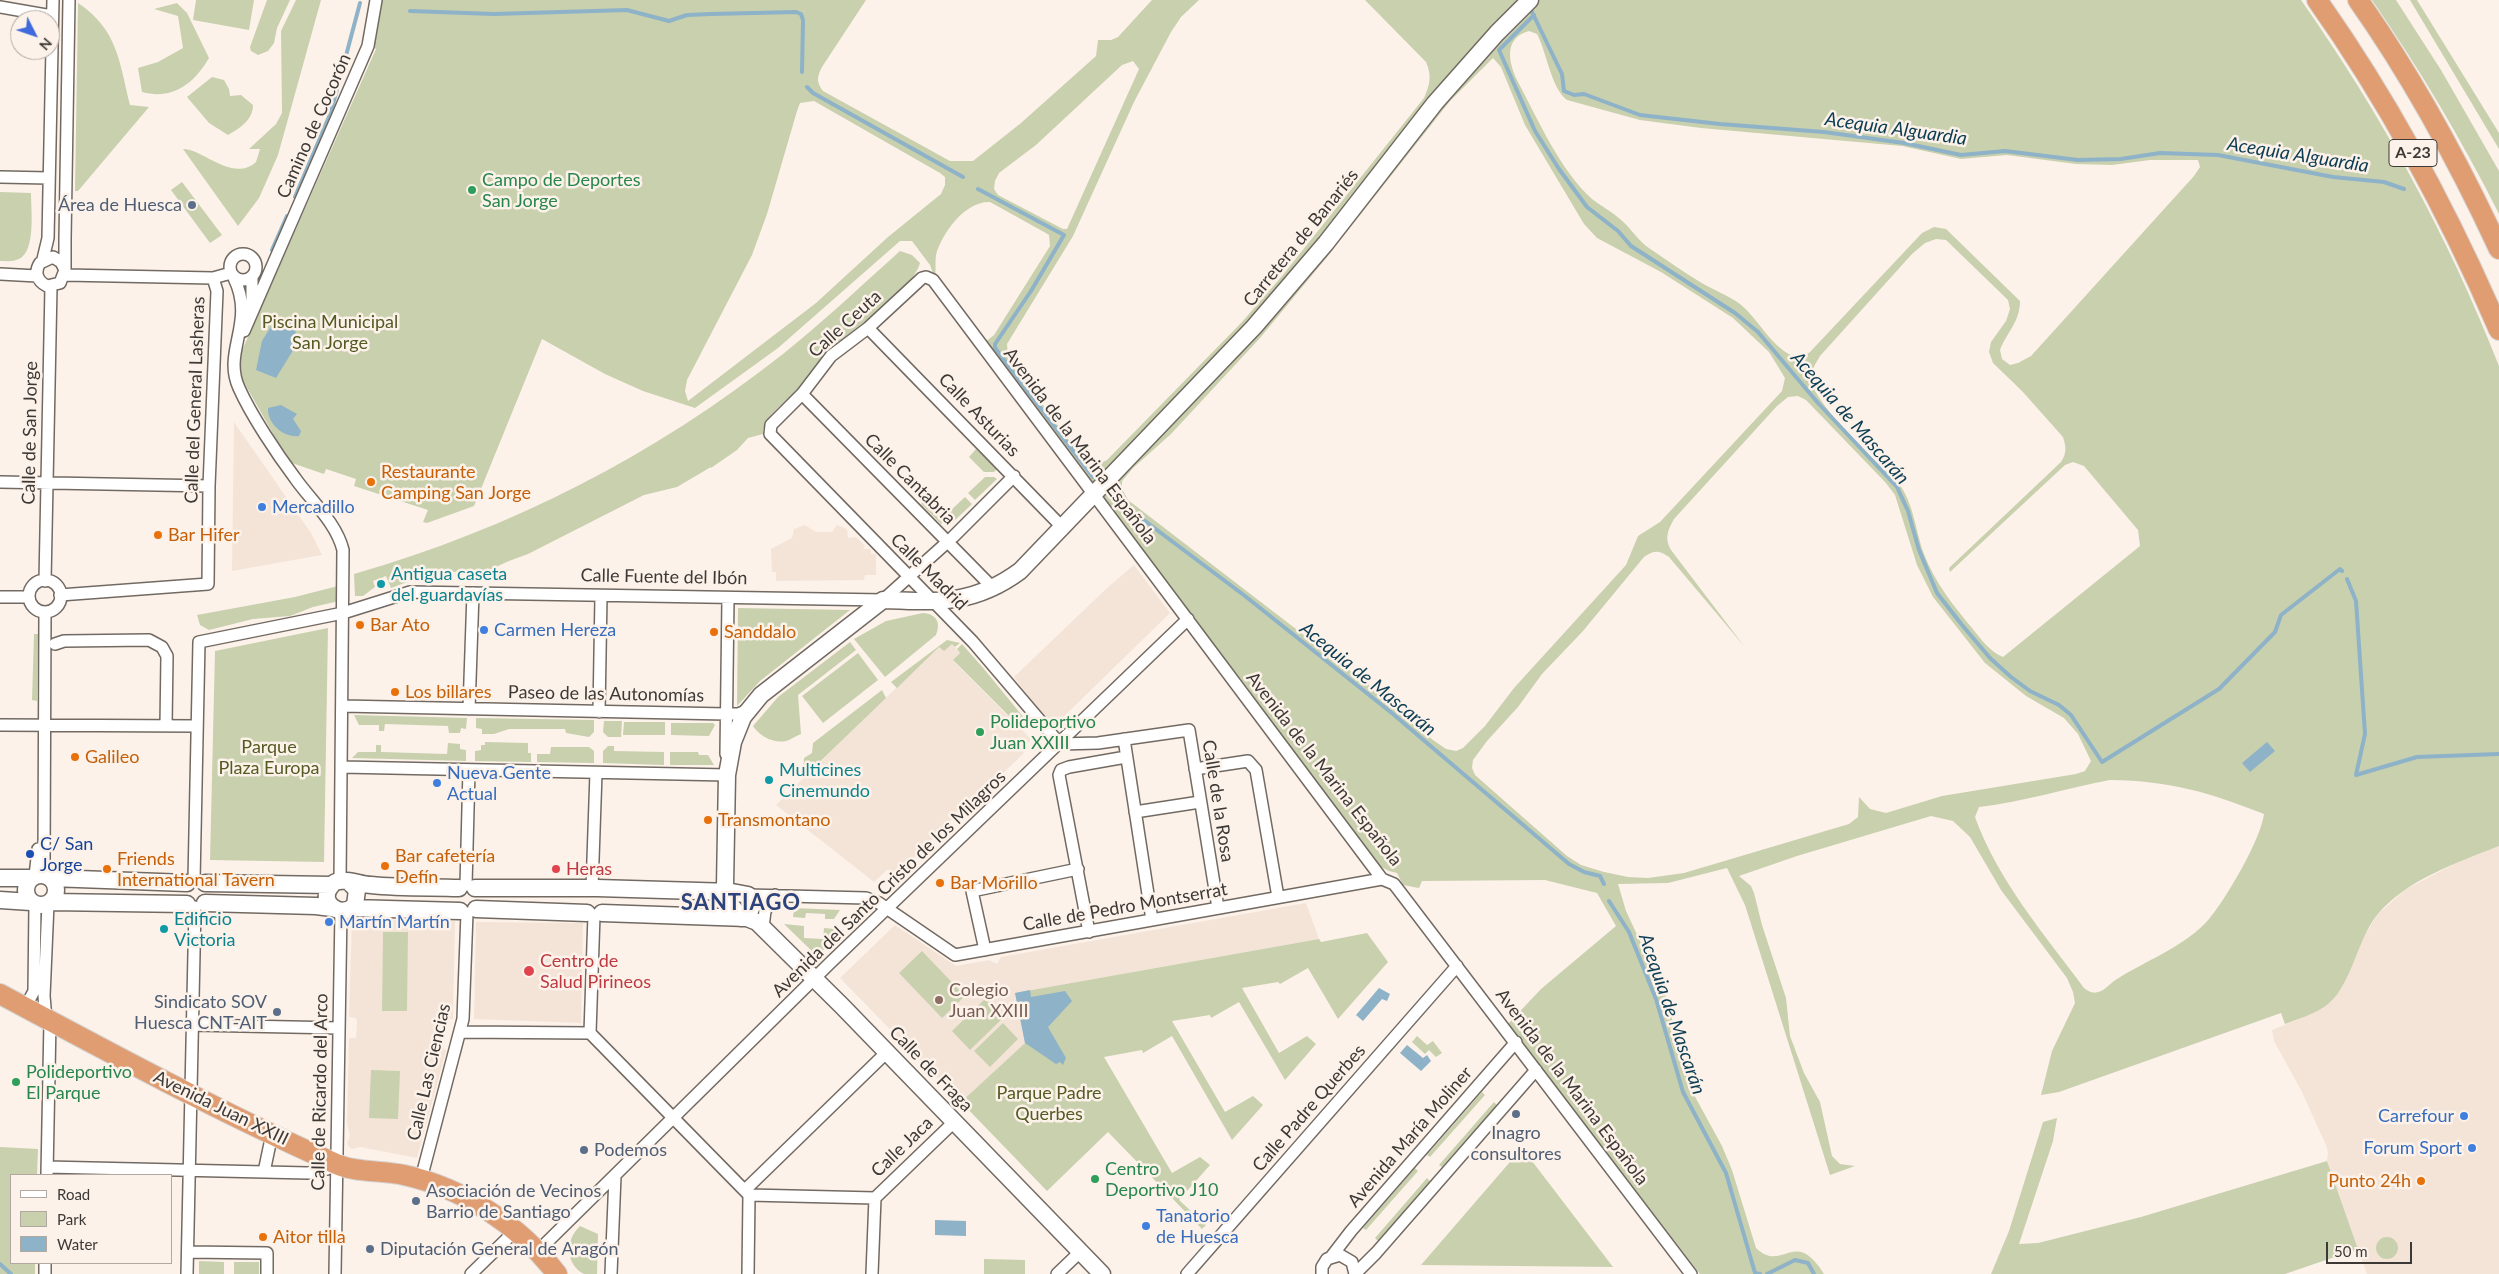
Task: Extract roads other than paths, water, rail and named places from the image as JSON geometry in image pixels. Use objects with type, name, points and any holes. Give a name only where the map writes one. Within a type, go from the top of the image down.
[{"type":"highway","name":"A-23","points":[[2317,0],[2368,77],[2417,160],[2469,262],[2499,330]]},
{"type":"highway","name":"A-23","points":[[2358,0],[2397,60],[2452,155],[2499,250]]},
{"type":"highway","name":"Avenida Juan XXIII","points":[[0,994],[192,1095],[336,1165],[382,1171],[422,1180],[466,1198],[515,1231],[557,1274]]},
{"type":"main road","name":"Carretera de Banariés","points":[[1094,495],[1260,320],[1326,243],[1435,104],[1497,33],[1530,0]]},
{"type":"main road","name":"Calle Fuente del Ibón","points":[[883,600],[935,602],[965,598],[994,589],[1020,572],[1094,495]]},
{"type":"main road","points":[[744,918],[730,906],[726,892],[727,775],[736,732],[748,710],[761,695],[883,600]]},
{"type":"main road","points":[[41,877],[26,890],[41,903]]},
{"type":"main road","points":[[41,877],[57,890],[41,903]]},
{"type":"main road","points":[[0,878],[41,877],[195,882],[340,883],[726,892],[748,895],[752,906],[744,918]]},
{"type":"main road","points":[[195,882],[182,894],[196,905]]},
{"type":"main road","points":[[195,882],[210,893],[196,905]]},
{"type":"main road","points":[[340,883],[327,900],[342,909]]},
{"type":"main road","points":[[340,883],[358,895],[342,909]]},
{"type":"main road","points":[[467,887],[453,899],[468,911]]},
{"type":"main road","points":[[467,887],[481,900],[468,911]]},
{"type":"main road","points":[[594,889],[583,894],[581,902],[595,913]]},
{"type":"main road","points":[[594,889],[608,898],[607,906],[595,913]]},
{"type":"main road","points":[[0,900],[41,903],[316,906],[342,909],[595,913],[744,918]]},
{"type":"main road","name":"Calle de Fraga","points":[[744,918],[763,927],[815,978],[1102,1274]]},
{"type":"street","points":[[51,60],[48,238],[43,260],[37,267],[37,276],[42,284],[52,287],[60,283],[65,273],[70,0]]},
{"type":"street","name":"Camino de Cocorón","points":[[237,346],[368,46],[376,0]]},
{"type":"street","points":[[0,7],[17,10]]},
{"type":"street","points":[[0,178],[49,178]]},
{"type":"street","points":[[254,274],[254,260],[242,254],[231,260],[232,275],[240,291],[243,309],[234,368],[238,388],[295,479],[341,540],[344,559],[340,883]]},
{"type":"street","points":[[43,260],[57,259],[65,273]]},
{"type":"street","points":[[65,273],[213,278],[232,275],[244,281],[273,263]]},
{"type":"street","points":[[0,274],[37,276]]},
{"type":"street","name":"Camino de Cocorón","points":[[250,319],[254,274]]},
{"type":"street","name":"Calle Ceuta","points":[[768,431],[771,425],[802,394],[832,356],[868,328],[919,280],[926,277],[933,280]]},
{"type":"street","name":"Calle del General Lasheras","points":[[60,595],[208,584],[209,486],[217,291],[213,278]]},
{"type":"street","name":"Avenida de la Marina Española","points":[[933,280],[1382,878],[1394,884],[1684,1262],[1691,1274]]},
{"type":"street","name":"Calle de San Jorge","points":[[45,580],[52,287]]},
{"type":"street","name":"Calle Asturias","points":[[868,328],[1063,528]]},
{"type":"street","name":"Calle Cantabria","points":[[802,394],[994,589]]},
{"type":"street","name":"Calle Madrid","points":[[768,431],[935,602],[999,671],[1060,744]]},
{"type":"street","points":[[883,600],[910,577],[1014,476]]},
{"type":"street","points":[[0,482],[209,486]]},
{"type":"street","points":[[45,580],[55,585],[60,595],[56,607],[45,612],[34,608],[29,597],[34,585],[45,580]]},
{"type":"street","name":"Calle Fuente del Ibón","points":[[197,726],[199,642],[343,613],[410,592],[883,600]]},
{"type":"street","points":[[469,709],[473,593]]},
{"type":"street","points":[[599,712],[601,596]]},
{"type":"street","points":[[0,597],[29,597]]},
{"type":"street","points":[[342,767],[727,775],[728,598]]},
{"type":"street","points":[[41,877],[38,860],[39,750],[44,725],[45,612]]},
{"type":"street","name":"Avenida del Santo Cristo de los Milagros","points":[[537,1252],[815,978],[1188,619]]},
{"type":"street","points":[[55,644],[64,641],[149,640],[162,647],[167,656],[166,726]]},
{"type":"street","name":"Paseo de las Autonomías","points":[[342,706],[726,714],[738,714],[748,710]]},
{"type":"street","points":[[0,725],[197,726],[195,882]]},
{"type":"street","name":"Calle de la Rosa","points":[[1124,739],[1189,730],[1218,908]]},
{"type":"street","points":[[1060,744],[1085,744],[1124,739],[1152,920]]},
{"type":"street","points":[[1089,932],[1059,775],[1061,770],[1126,757]]},
{"type":"street","points":[[1195,769],[1248,760],[1256,770],[1278,897]]},
{"type":"street","points":[[467,887],[469,770]]},
{"type":"street","points":[[594,889],[596,773]]},
{"type":"street","points":[[1135,812],[1200,802]]},
{"type":"street","points":[[985,950],[972,891],[1078,869]]},
{"type":"street","name":"Calle de Pedro Montserrat","points":[[748,895],[860,897],[872,900],[952,955],[1089,932],[1382,878]]},
{"type":"street","points":[[763,927],[765,911],[775,895]]},
{"type":"street","points":[[25,1008],[34,991],[41,903]]},
{"type":"street","points":[[41,903],[44,996],[48,1020],[47,1171],[318,1172],[336,1165]]},
{"type":"street","points":[[188,1274],[196,905]]},
{"type":"street","name":"Calle de Ricardo del Arco","points":[[335,1274],[342,909]]},
{"type":"street","name":"Calle Las Ciencias","points":[[422,1180],[463,1019],[468,911]]},
{"type":"street","points":[[590,1033],[595,913]]},
{"type":"street","name":"Calle Padre Querbes","points":[[1187,1274],[1457,966]]},
{"type":"street","points":[[193,1025],[339,1028]]},
{"type":"street","points":[[460,1032],[590,1033],[747,1192],[875,1198],[872,1274]]},
{"type":"street","name":"Avenida María Moliner","points":[[1320,1272],[1351,1231],[1516,1042]]},
{"type":"street","points":[[748,1274],[747,1192],[886,1052]]},
{"type":"street","points":[[1355,1274],[1376,1253],[1536,1070]]},
{"type":"street","name":"Calle Jaca","points":[[875,1198],[954,1122]]},
{"type":"street","points":[[264,1172],[272,1134]]},
{"type":"street","points":[[611,1274],[615,1176]]},
{"type":"street","points":[[471,1274],[515,1231]]},
{"type":"street","points":[[188,1252],[267,1253],[267,1274]]},
{"type":"street","points":[[1057,1274],[1080,1252]]},
{"type":"street","points":[[1331,1257],[1340,1255],[1348,1259],[1354,1266],[1355,1274]]},
{"type":"street","points":[[1678,1274],[1684,1262]]},
{"type":"water","points":[[277,317],[297,324],[292,352],[276,378],[256,370],[262,341]]},
{"type":"water","points":[[281,405],[297,414],[293,419],[301,431],[299,436],[287,435],[277,428],[270,419],[268,408]]},
{"type":"water","points":[[2267,742],[2275,751],[2250,772],[2242,763]]},
{"type":"water","points":[[1379,988],[1390,994],[1387,1001],[1382,999],[1363,1021],[1356,1015]]},
{"type":"water","points":[[1030,990],[1031,997],[1065,991],[1072,1001],[1048,1027],[1066,1058],[1063,1065],[1060,1062],[1056,1064],[1025,1043],[1015,993]]},
{"type":"water","points":[[1407,1045],[1423,1058],[1427,1055],[1431,1061],[1421,1071],[1400,1053]]},
{"type":"water","points":[[935,1220],[966,1221],[966,1236],[935,1235]]},
{"type":"waterway","name":"Acequia de Mascarán","points":[[295,197],[331,112],[360,3]]},
{"type":"waterway","name":"Acequia de Mascarán","points":[[410,11],[494,14],[627,10],[669,21],[687,15],[796,12],[801,14],[803,20],[802,72]]},
{"type":"waterway","name":"Acequia Alguardia","points":[[1531,10],[1562,74],[1564,91],[1574,95],[1584,94],[1640,115],[1720,124],[1824,132],[1904,143],[1961,155],[2005,151],[2078,160],[2121,159],[2160,153],[2218,155],[2333,177],[2384,182],[2404,189]]},
{"type":"waterway","name":"Acequia de Mascarán","points":[[1534,15],[1499,50],[1535,131],[1559,169],[1587,207],[1618,231],[1631,246],[1735,313],[1758,332],[1818,403],[1897,487],[1908,511],[1919,550],[1937,593],[1962,625],[1990,658],[2011,677],[2030,691],[2059,705],[2071,715],[2102,762],[2219,689],[2275,632],[2281,615],[2340,569],[2342,571]]},
{"type":"waterway","name":"Acequia de Mascarán","points":[[807,87],[813,93],[963,177]]},
{"type":"waterway","name":"Acequia de Mascarán","points":[[978,189],[1064,235],[1031,291],[995,344],[995,348],[1093,477]]},
{"type":"waterway","name":"Acequia de Mascarán","points":[[272,250],[287,216]]},
{"type":"waterway","name":"Acequia de Mascarán","points":[[1113,497],[1245,596],[1393,714],[1569,864],[1584,872],[1600,876],[1604,884]]},
{"type":"waterway","name":"Acequia de Mascarán","points":[[2347,579],[2356,601],[2365,734],[2356,775],[2417,757],[2499,754]]},
{"type":"waterway","name":"Acequia de Mascarán","points":[[1609,901],[1629,932],[1656,999],[1683,1092],[1726,1173],[1755,1273],[1760,1274]]},
{"type":"waterway","name":"Acequia de Mascarán","points":[[1767,1274],[1795,1260],[1808,1263],[1814,1274]]},
{"type":"waterway","points":[[0,1264],[11,1274]]},
{"type":"place","name":"Campo de Deportes San Jorge","points":[[472,190]]},
{"type":"place","name":"Área de Huesca","points":[[192,205]]},
{"type":"place","name":"Restaurante Camping San Jorge","points":[[371,482]]},
{"type":"place","name":"Mercadillo","points":[[262,507]]},
{"type":"place","name":"Bar Hifer","points":[[158,535]]},
{"type":"place","name":"Antigua caseta del guardavías","points":[[381,584]]},
{"type":"place","name":"Bar Ato","points":[[360,625]]},
{"type":"place","name":"Carmen Hereza","points":[[484,630]]},
{"type":"place","name":"Sanddalo","points":[[714,632]]},
{"type":"place","name":"Los billares","points":[[395,692]]},
{"type":"place","name":"Polideportivo Juan XXIII","points":[[980,732]]},
{"type":"place","name":"Galileo","points":[[75,757]]},
{"type":"place","name":"Multicines Cinemundo","points":[[769,780]]},
{"type":"place","name":"Nueva Gente Actual","points":[[437,783]]},
{"type":"place","name":"Transmontano","points":[[708,820]]},
{"type":"place","name":"C/ San Jorge","points":[[30,854]]},
{"type":"place","name":"Bar cafetería Defín","points":[[385,866]]},
{"type":"place","name":"Friends International Tavern","points":[[107,869]]},
{"type":"place","name":"Heras","points":[[556,869]]},
{"type":"place","name":"Bar Morillo","points":[[940,883]]},
{"type":"place","name":"Martín Martín","points":[[329,922]]},
{"type":"place","name":"Edificio Victoria","points":[[164,929]]},
{"type":"place","name":"Centro de Salud Pirineos","points":[[529,971]]},
{"type":"place","name":"Colegio Juan XXIII","points":[[939,1000]]},
{"type":"place","name":"Sindicato SOV Huesca CNT-AIT","points":[[277,1012]]},
{"type":"place","name":"Polideportivo El Parque","points":[[16,1082]]},
{"type":"place","name":"Inagro consultores","points":[[1516,1114]]},
{"type":"place","name":"Carrefour","points":[[2464,1116]]},
{"type":"place","name":"Forum Sport","points":[[2472,1148]]},
{"type":"place","name":"Podemos","points":[[584,1150]]},
{"type":"place","name":"Centro Deportivo J10","points":[[1095,1179]]},
{"type":"place","name":"Punto 24h","points":[[2421,1181]]},
{"type":"place","name":"Asociación de Vecinos Barrio de Santiago","points":[[416,1201]]},
{"type":"place","name":"Tanatorio de Huesca","points":[[1146,1226]]},
{"type":"place","name":"Aitor tilla","points":[[263,1237]]},
{"type":"place","name":"Diputación General de Aragón","points":[[370,1249]]},
{"type":"district","name":"SANTIAGO","points":[[741,903]]},
{"type":"park label","name":"Piscina Municipal San Jorge","points":[[330,332]]},
{"type":"park label","name":"Parque Plaza Europa","points":[[269,758]]},
{"type":"park label","name":"Parque Padre Querbes","points":[[1049,1103]]}]
